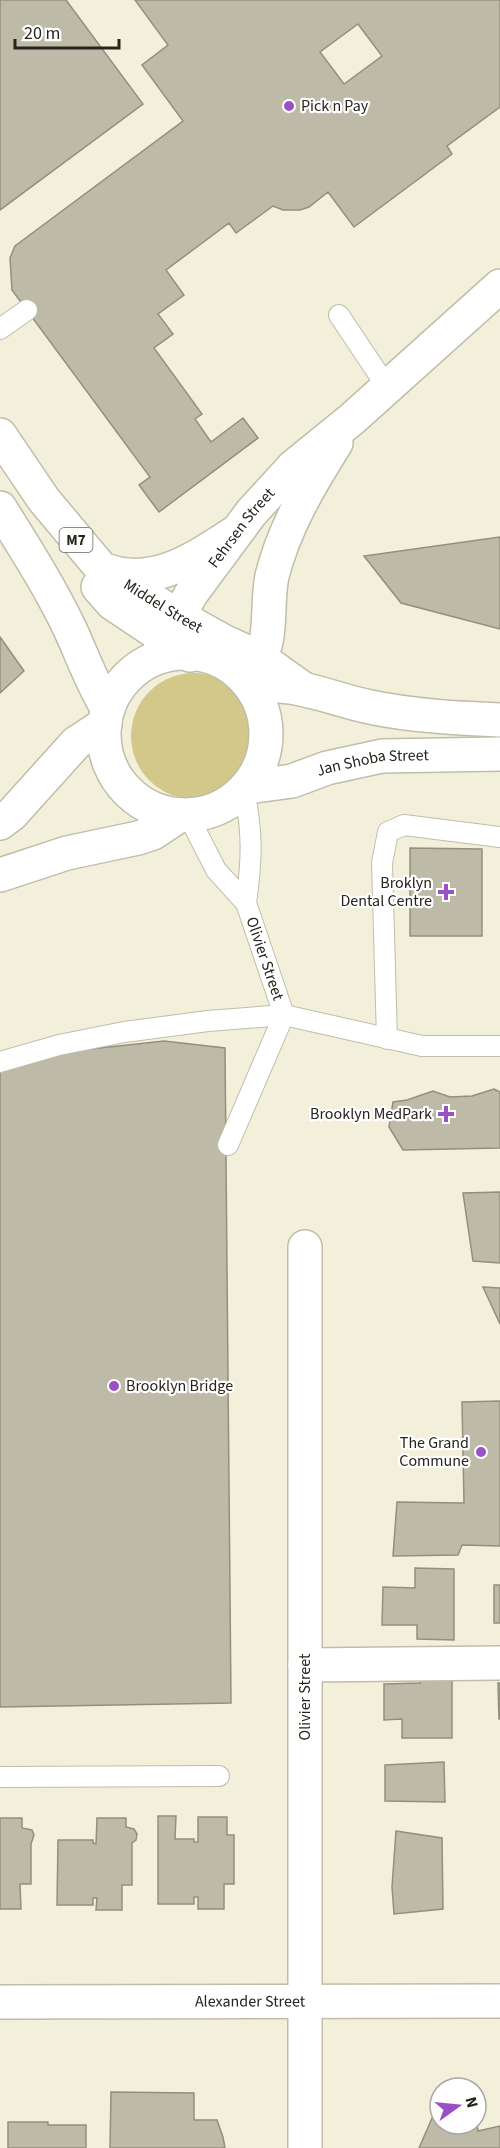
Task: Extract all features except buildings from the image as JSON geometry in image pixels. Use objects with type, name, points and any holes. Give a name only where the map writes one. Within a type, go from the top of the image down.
[{"type":"street","name":"Fehrsen Street","points":[[173,642],[202,579],[251,513],[294,466],[352,419],[500,286]]},
{"type":"street","name":"Fehrsen Street","points":[[254,678],[267,638],[272,578],[279,554],[309,486],[352,419]]},
{"type":"street","name":"Middel Street","points":[[0,435],[44,500],[101,568],[173,642]]},
{"type":"street","name":"Middel Street","points":[[44,500],[54,530],[73,559],[112,603],[173,642],[254,678]]},
{"type":"street","points":[[0,508],[49,587],[106,717]]},
{"type":"street","points":[[101,568],[121,575],[161,573],[178,567],[236,532]]},
{"type":"street","points":[[173,642],[135,670],[119,687],[106,717],[105,746],[111,767],[123,786],[138,801],[158,811],[184,815],[215,810],[236,797],[256,773],[266,741],[265,725],[254,678]]},
{"type":"street","points":[[254,678],[280,686],[302,688],[369,707],[415,715],[500,720]]},
{"type":"street","points":[[0,823],[12,814],[76,743],[106,717]]},
{"type":"street","name":"Jan Shoba Street","points":[[245,788],[292,781],[327,768],[382,756],[500,754]]},
{"type":"street","points":[[0,875],[57,856],[145,835],[184,815]]},
{"type":"street","name":"Olivier Street","points":[[305,1247],[305,2148]]},
{"type":"street","points":[[304,1665],[500,1663]]},
{"type":"street","name":"Alexander Street","points":[[0,2002],[500,2001]]},
{"type":"lane","points":[[0,329],[27,310]]},
{"type":"lane","points":[[339,315],[387,387]]},
{"type":"lane","name":"Olivier Street","points":[[245,788],[251,821],[252,846],[246,903]]},
{"type":"lane","name":"Olivier Street","points":[[184,815],[216,870],[246,903],[284,1015]]},
{"type":"lane","points":[[387,1039],[382,863],[388,832],[404,825],[500,837]]},
{"type":"lane","points":[[228,1145],[284,1015]]},
{"type":"lane","points":[[0,1062],[124,1032],[208,1021],[284,1015],[422,1046],[500,1046]]},
{"type":"lane","points":[[0,1777],[219,1776]]},
{"type":"shaded area","points":[[194,673],[218,678],[238,692],[252,712],[257,736],[252,760],[238,780],[218,794],[194,799],[170,794],[150,780],[136,760],[131,736],[136,712],[150,692],[170,678]]},
{"type":"place","name":"Pick n Pay","points":[[289,106]]},
{"type":"place","name":"Broklyn Dental Centre","points":[[446,892]]},
{"type":"place","name":"Brooklyn MedPark","points":[[446,1114]]},
{"type":"place","name":"Brooklyn Bridge","points":[[114,1386]]},
{"type":"place","name":"The Grand Commune","points":[[481,1452]]}]
